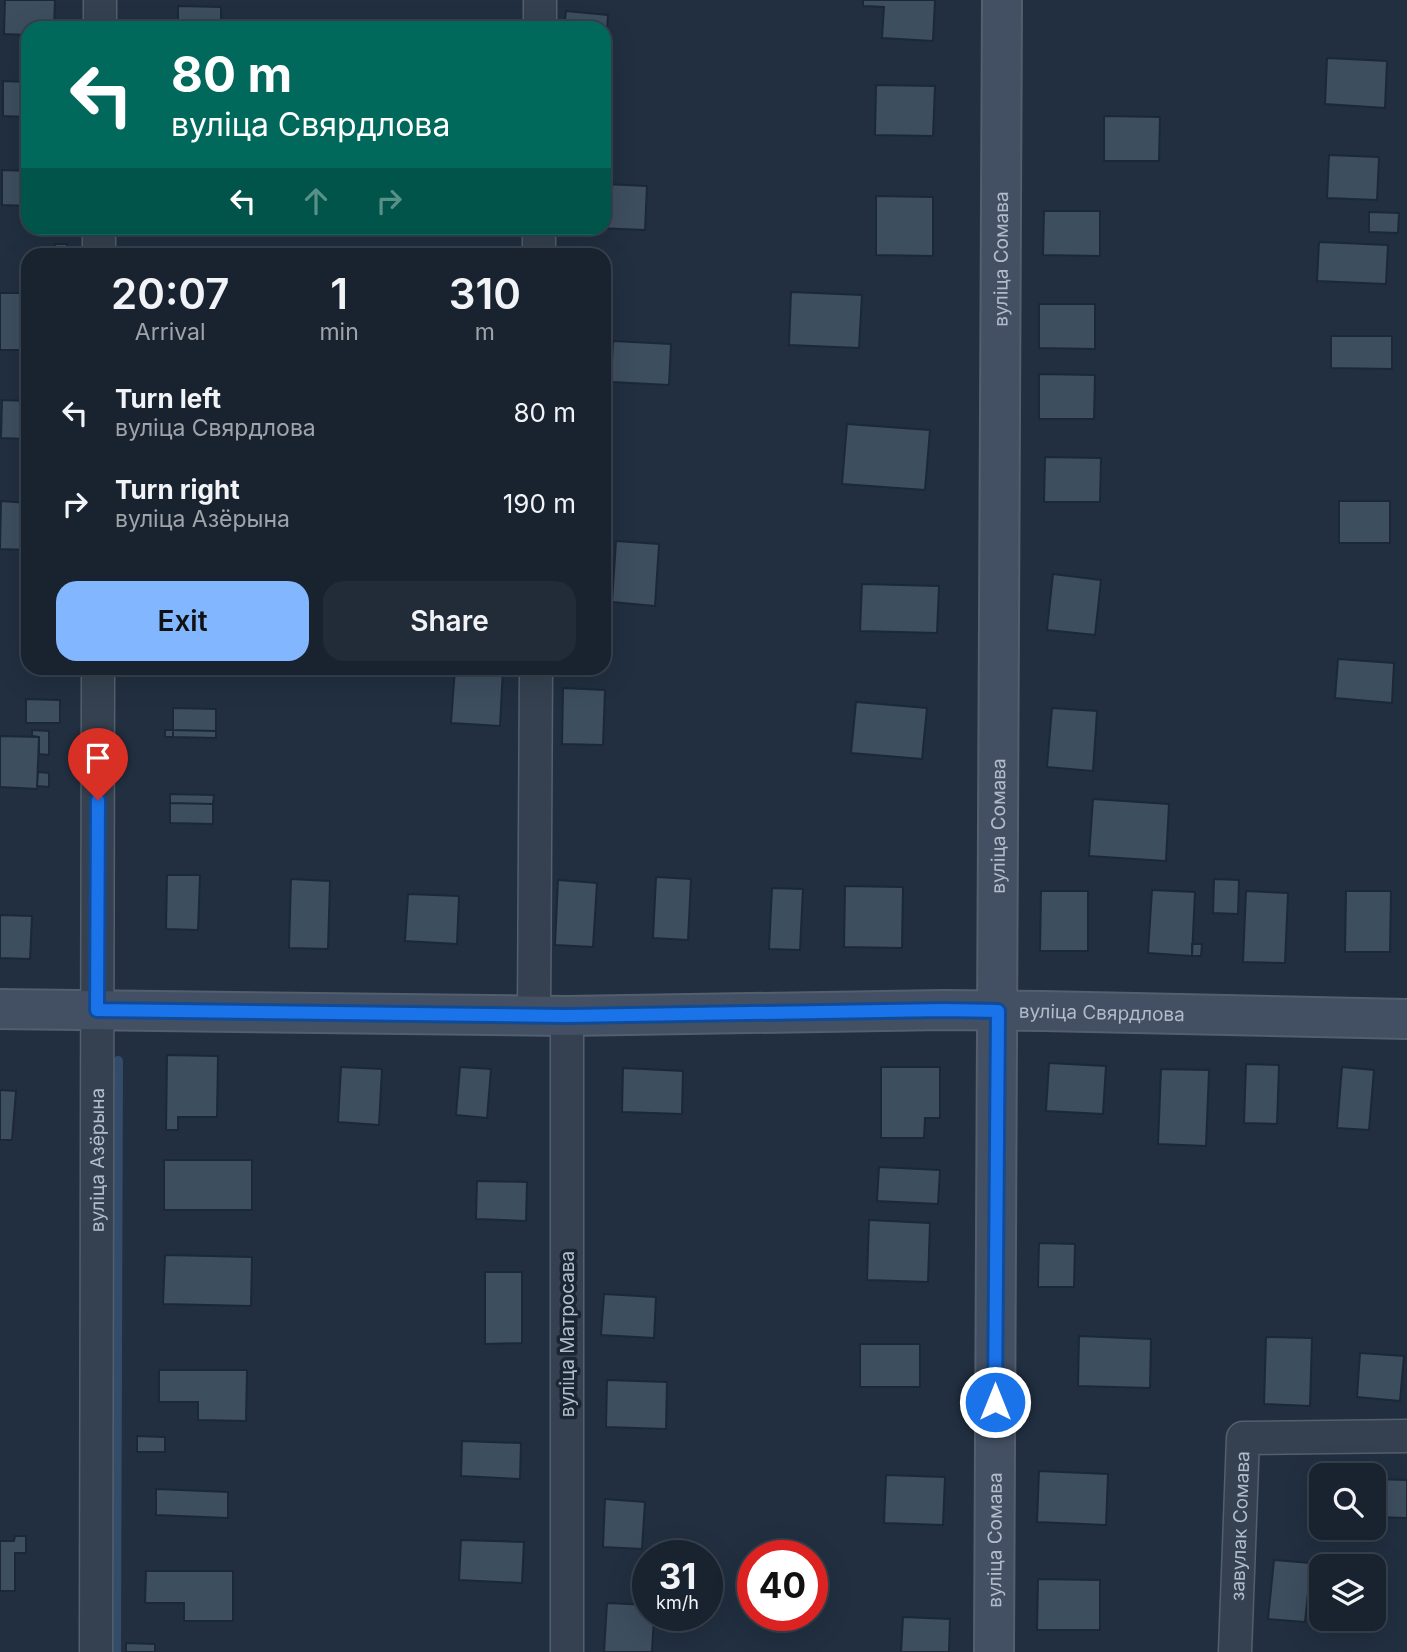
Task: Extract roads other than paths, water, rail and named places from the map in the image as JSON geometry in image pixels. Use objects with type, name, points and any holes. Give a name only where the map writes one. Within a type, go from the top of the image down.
[{"type":"street","points":[[100,0],[100,21]]},
{"type":"street","points":[[540,0],[540,21]]},
{"type":"street","name":"вуліца Сомава","points":[[994,1652],[1002,0]]},
{"type":"street","name":"вуліца Азёрына","points":[[96,1652],[98,675]]},
{"type":"street","name":"вуліца Матросава","points":[[536,675],[550,1016],[567,1652]]},
{"type":"street","name":"вуліца Свярдлова","points":[[0,1009],[550,1016],[944,1010],[1407,1019]]},
{"type":"street","name":"завулак Сомава","points":[[1235,1652],[1243,1438],[1407,1436]]},
{"type":"waterway","points":[[116,1652],[118,1061]]}]
